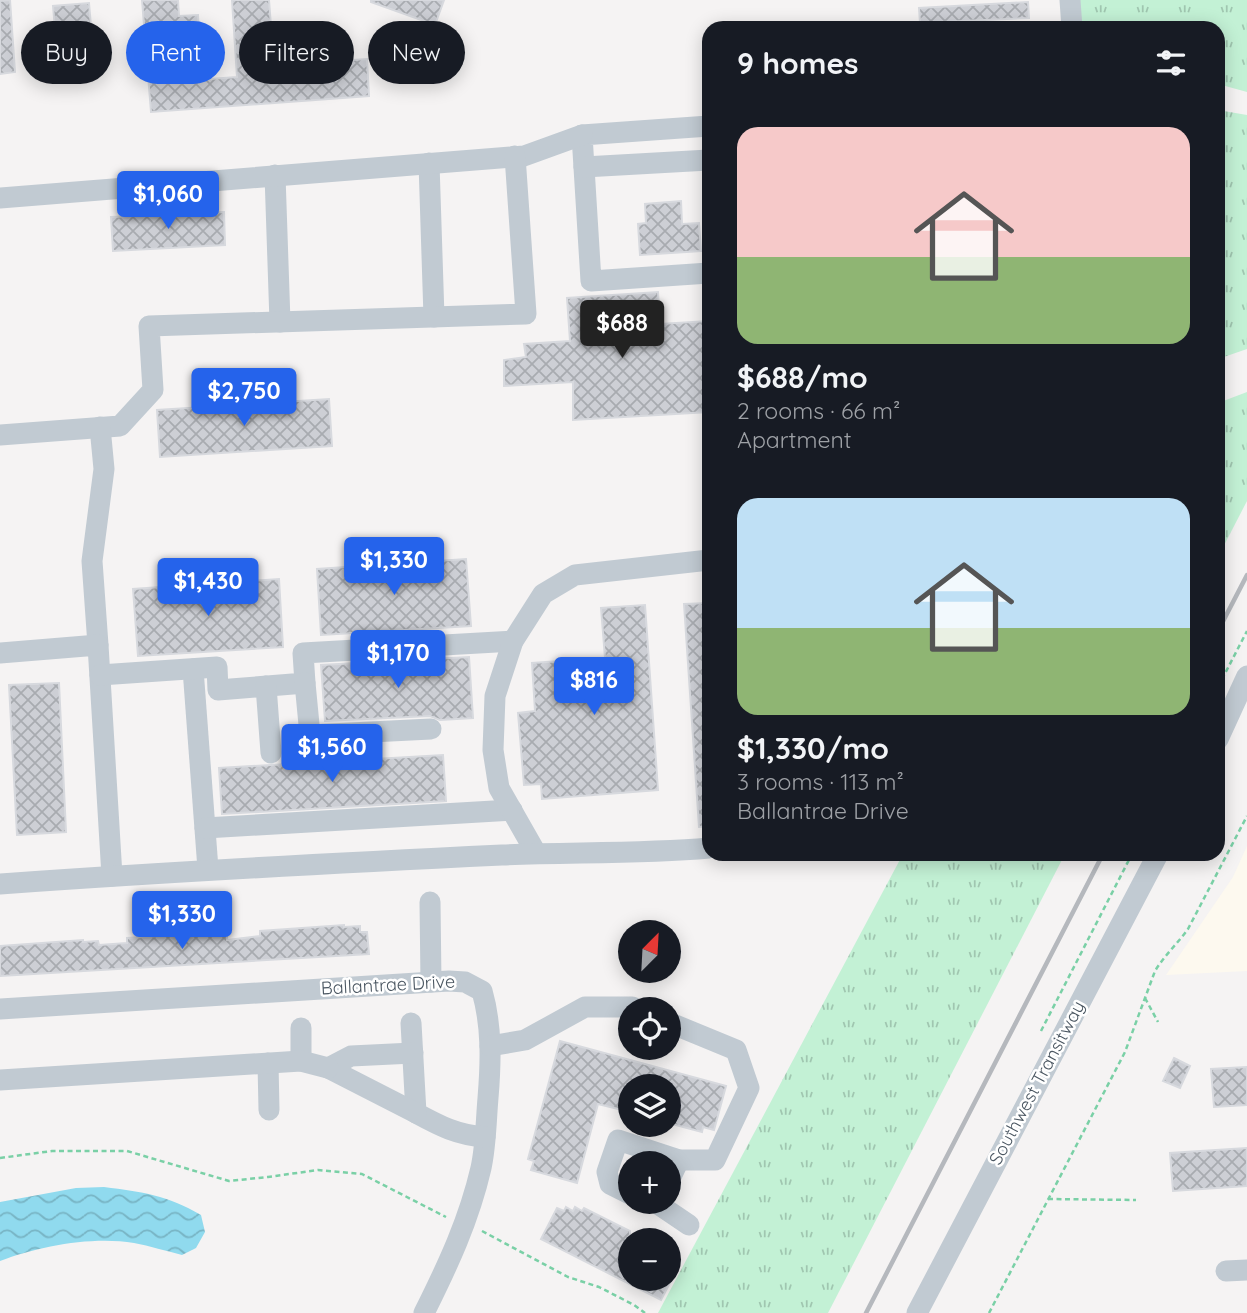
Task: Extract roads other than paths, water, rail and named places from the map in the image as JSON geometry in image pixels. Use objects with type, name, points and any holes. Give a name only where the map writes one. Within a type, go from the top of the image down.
[{"type":"street","points":[[1070,0],[1072,21]]},
{"type":"street","points":[[0,198],[524,156],[582,135],[702,126]]},
{"type":"street","points":[[582,135],[591,281],[702,273]]},
{"type":"street","points":[[0,435],[120,426],[153,390],[149,326],[526,314],[515,156]]},
{"type":"street","points":[[584,167],[702,160]]},
{"type":"street","points":[[429,163],[434,317]]},
{"type":"street","points":[[275,175],[280,322]]},
{"type":"street","points":[[100,428],[104,469],[92,561],[112,876]]},
{"type":"street","points":[[536,853],[499,788],[493,750],[495,696],[513,641],[543,594],[575,575],[702,561]]},
{"type":"street","points":[[431,729],[310,735],[303,653],[513,641]]},
{"type":"street","points":[[0,653],[98,645]]},
{"type":"street","points":[[100,675],[217,667],[218,690],[305,682]]},
{"type":"street","points":[[192,669],[208,869]]},
{"type":"street","points":[[1225,724],[1247,676]]},
{"type":"street","points":[[266,686],[271,753]]},
{"type":"street","points":[[205,828],[512,810]]},
{"type":"street","points":[[0,884],[208,869],[536,853],[666,852],[702,849]]},
{"type":"street","name":"Southwest Transitway","points":[[917,1313],[1154,861]]},
{"type":"street","points":[[430,902],[431,982]]},
{"type":"street","name":"Ballantrae Drive","points":[[0,1009],[431,982],[465,982],[482,991],[489,1015],[490,1074],[481,1166],[451,1260],[424,1313]]},
{"type":"street","points":[[489,1046],[525,1040],[585,1007],[618,1007]]},
{"type":"street","points":[[411,1023],[416,1113]]},
{"type":"street","points":[[681,1027],[736,1050],[749,1088],[715,1160],[681,1160]]},
{"type":"street","points":[[301,1028],[301,1061]]},
{"type":"street","points":[[328,1068],[351,1056],[413,1053]]},
{"type":"street","points":[[0,1080],[301,1061],[328,1068],[441,1127],[465,1136],[485,1137]]},
{"type":"street","points":[[268,1063],[269,1110]]},
{"type":"street","points":[[618,1188],[610,1184],[607,1172],[618,1140],[652,1151]]},
{"type":"street","points":[[673,1214],[689,1225]]},
{"type":"water","points":[[104,1187],[143,1193],[177,1203],[201,1215],[205,1232],[196,1248],[182,1255],[134,1243],[101,1241],[49,1247],[0,1261],[0,1202],[76,1188]]},
{"type":"railway","points":[[1225,617],[1247,575]]},
{"type":"railway","points":[[866,1313],[1099,861]]}]
